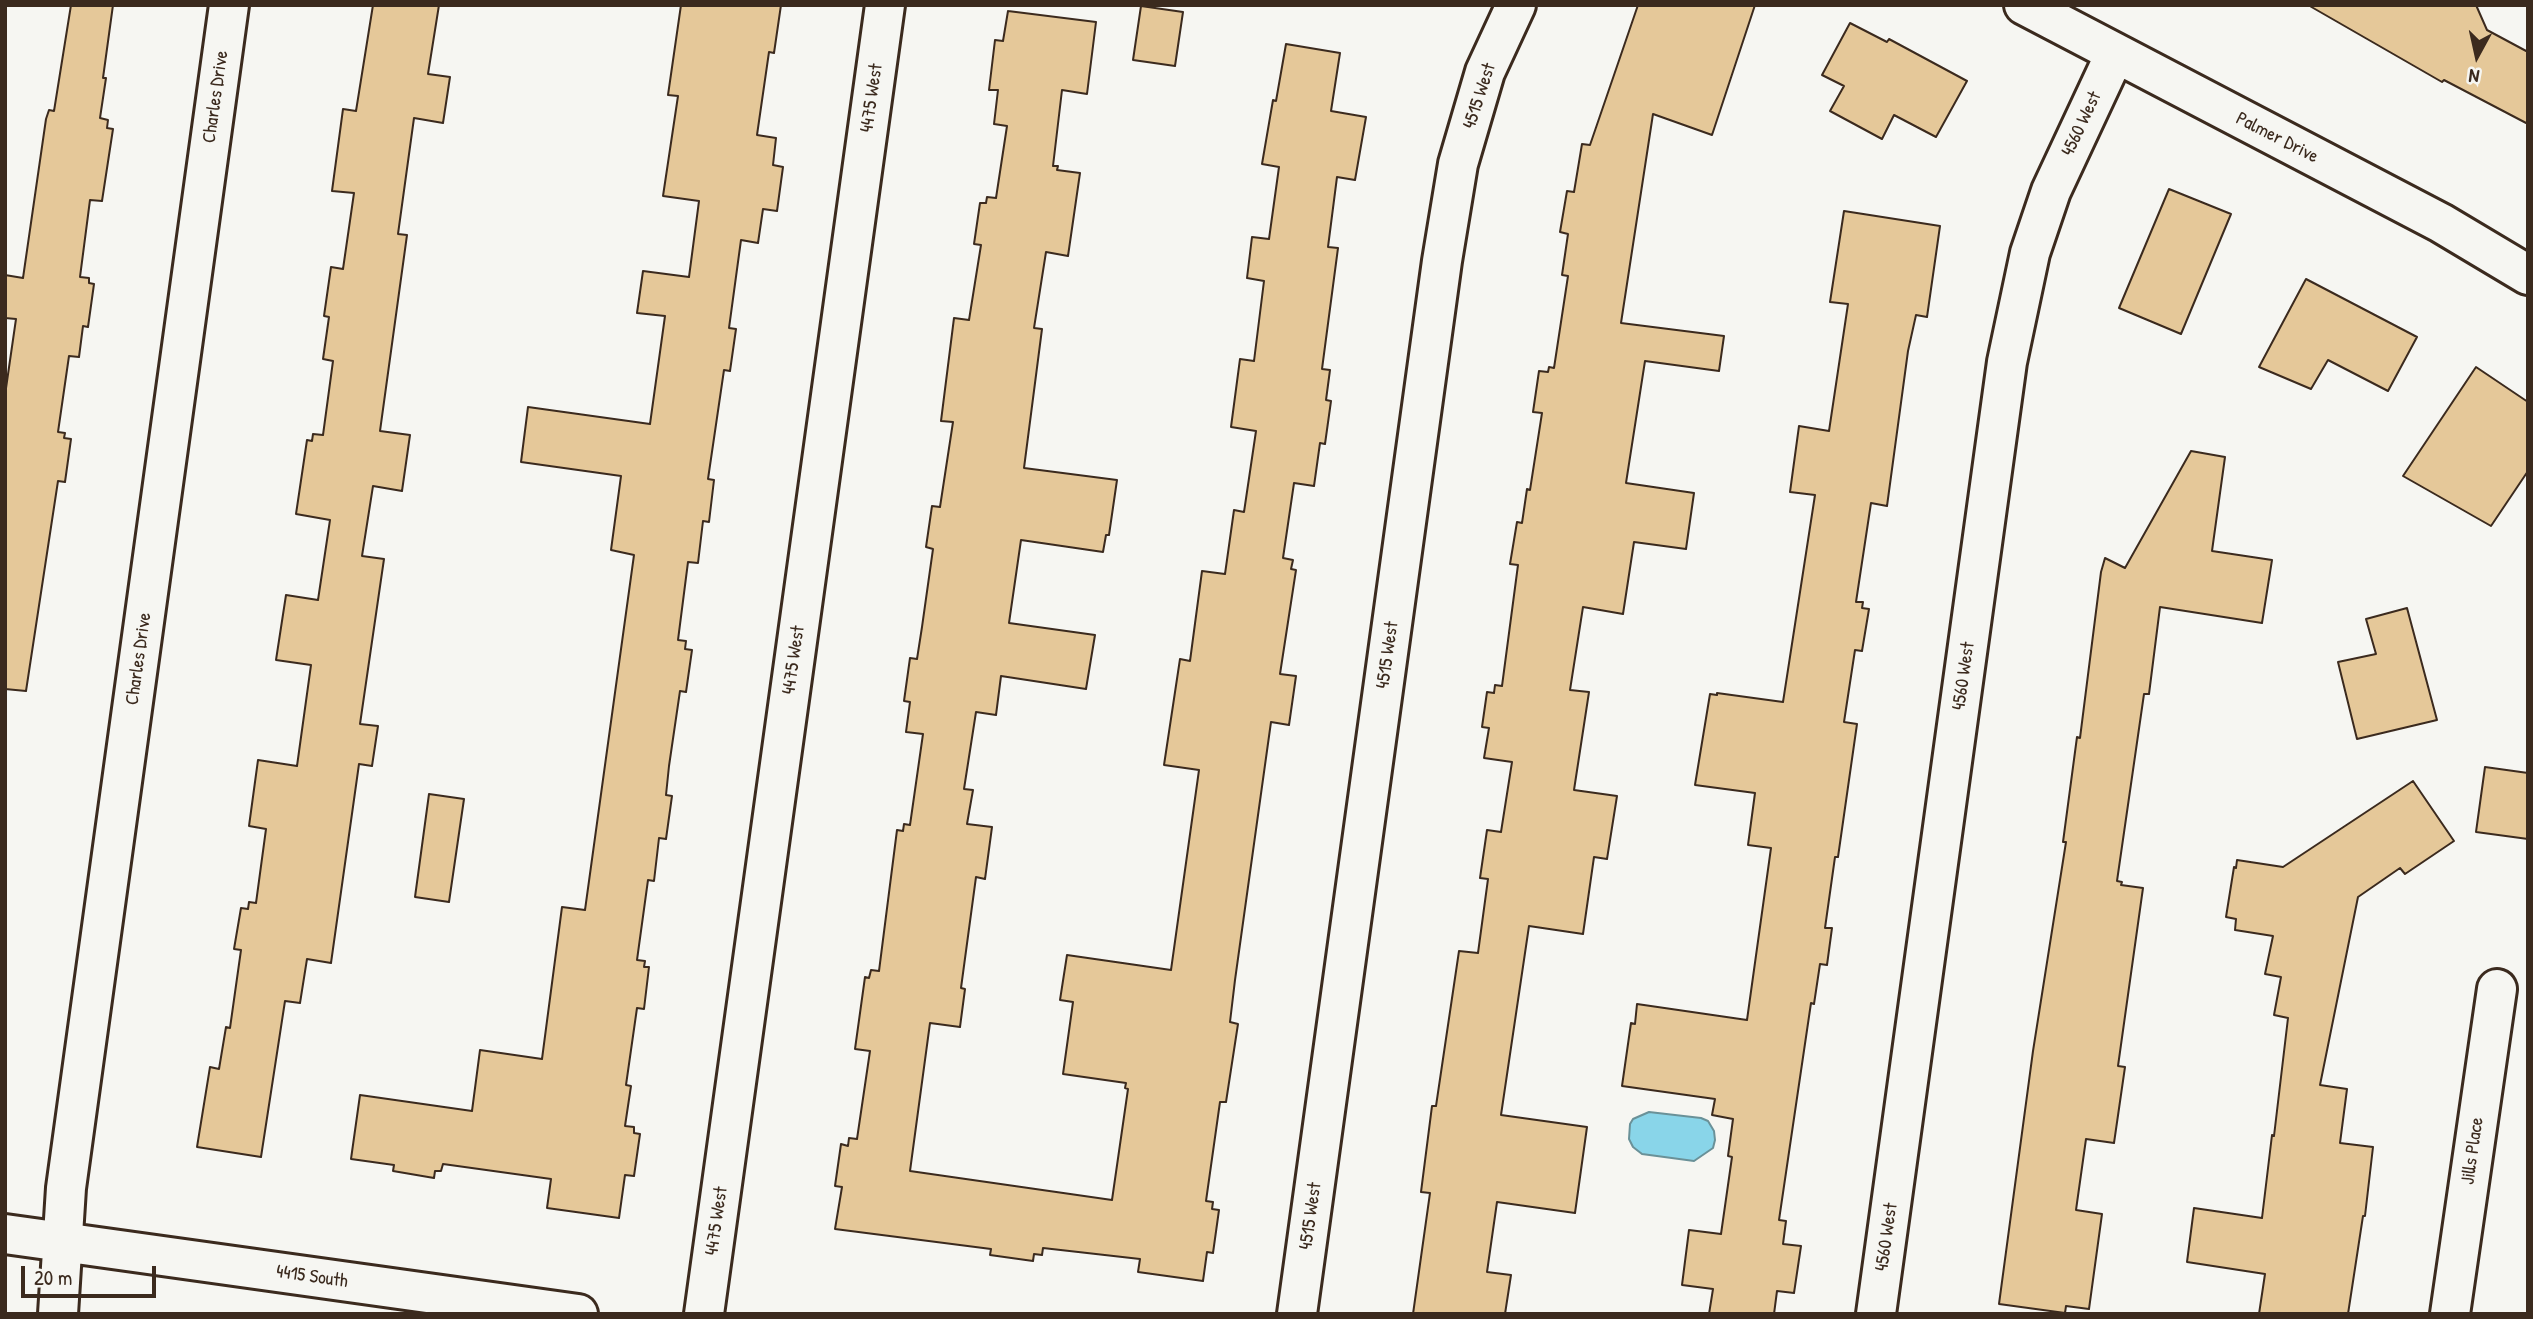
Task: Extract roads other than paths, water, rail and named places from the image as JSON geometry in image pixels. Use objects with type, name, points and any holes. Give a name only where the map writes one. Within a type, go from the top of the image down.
[{"type":"street","name":"Charles Drive","points":[[58,1314],[67,1174],[229,5]]},
{"type":"street","name":"4475 West","points":[[704,1314],[885,5]]},
{"type":"street","name":"4515 West","points":[[1297,1314],[1441,261],[1458,164],[1485,72],[1516,5]]},
{"type":"street","name":"Palmer Drive","points":[[2024,5],[2441,223],[2528,275]]},
{"type":"street","name":"4560 West","points":[[1876,1314],[2007,362],[2030,253],[2050,191],[2115,54]]},
{"type":"street","name":"Jills Place","points":[[2450,1314],[2497,989]]},
{"type":"street","name":"4415 South","points":[[5,1234],[578,1314]]},
{"type":"water","points":[[1649,1112],[1708,1121],[1714,1131],[1713,1148],[1694,1161],[1642,1154],[1633,1147],[1629,1139],[1630,1124],[1633,1119]]}]
